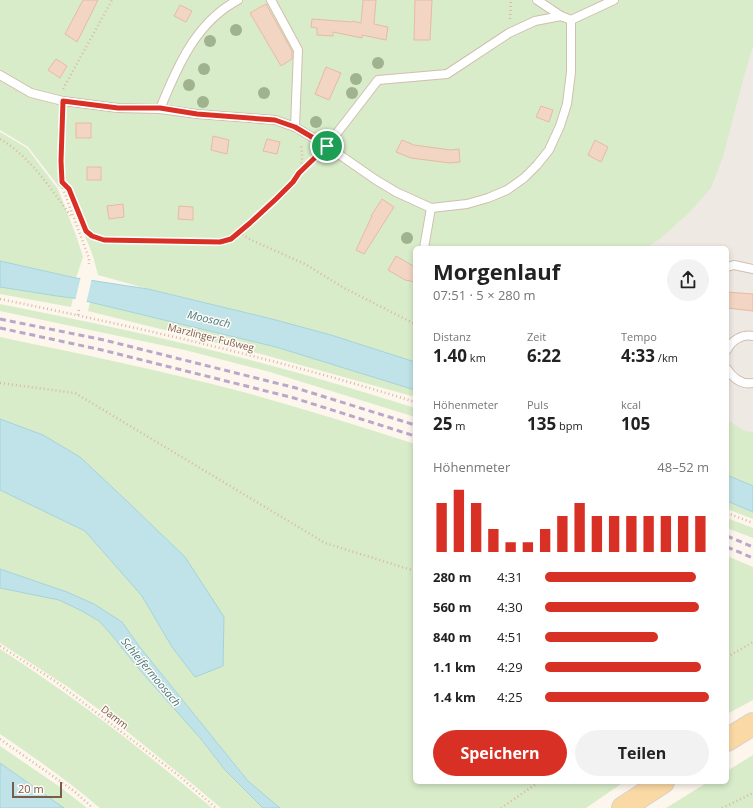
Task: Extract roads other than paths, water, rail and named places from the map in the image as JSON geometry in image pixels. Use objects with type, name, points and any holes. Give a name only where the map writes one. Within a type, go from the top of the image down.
[{"type":"main road","points":[[729,739],[753,724]]},
{"type":"main road","points":[[623,808],[659,784]]},
{"type":"lane","points":[[160,108],[175,74],[192,42],[204,26],[217,14],[238,0]]},
{"type":"lane","points":[[271,0],[298,50],[295,127]]},
{"type":"lane","points":[[537,0],[561,16],[571,20],[614,0]]},
{"type":"lane","points":[[327,146],[378,80],[447,74],[509,33],[535,21],[561,16]]},
{"type":"lane","points":[[0,76],[31,93],[63,101],[118,108],[160,108],[197,114],[275,120],[295,127],[327,146],[376,180],[431,208],[467,204],[488,198],[507,190],[524,178],[549,150],[560,126],[567,104],[571,72],[571,20]]},
{"type":"lane","points":[[424,246],[431,208]]},
{"type":"lane","points":[[729,266],[734,265],[753,269]]},
{"type":"lane","points":[[730,339],[749,335],[753,336]]},
{"type":"lane","points":[[729,372],[738,381],[749,384],[753,383]]},
{"type":"water","name":"Moosach","points":[[0,261],[76,278],[148,289],[272,319],[331,335],[413,361],[413,389],[276,347],[73,298],[0,287]]},
{"type":"water","points":[[0,419],[43,435],[80,457],[185,557],[224,617],[223,666],[195,677],[172,647],[142,596],[85,531],[0,490]]},
{"type":"water","points":[[729,476],[753,486],[753,512],[729,502]]},
{"type":"water","name":"Schleifermoosach","points":[[0,569],[67,592],[94,604],[122,622],[139,646],[248,781],[280,808],[263,808],[225,770],[201,739],[99,621],[59,600],[0,588]]},
{"type":"water","points":[[0,763],[64,808],[0,808]]},
{"type":"railway","points":[[0,319],[104,340],[296,388],[413,424]]},
{"type":"railway","points":[[0,328],[102,350],[294,398],[413,435]]},
{"type":"railway","points":[[729,537],[753,547]]},
{"type":"railway","points":[[729,548],[753,558]]}]
